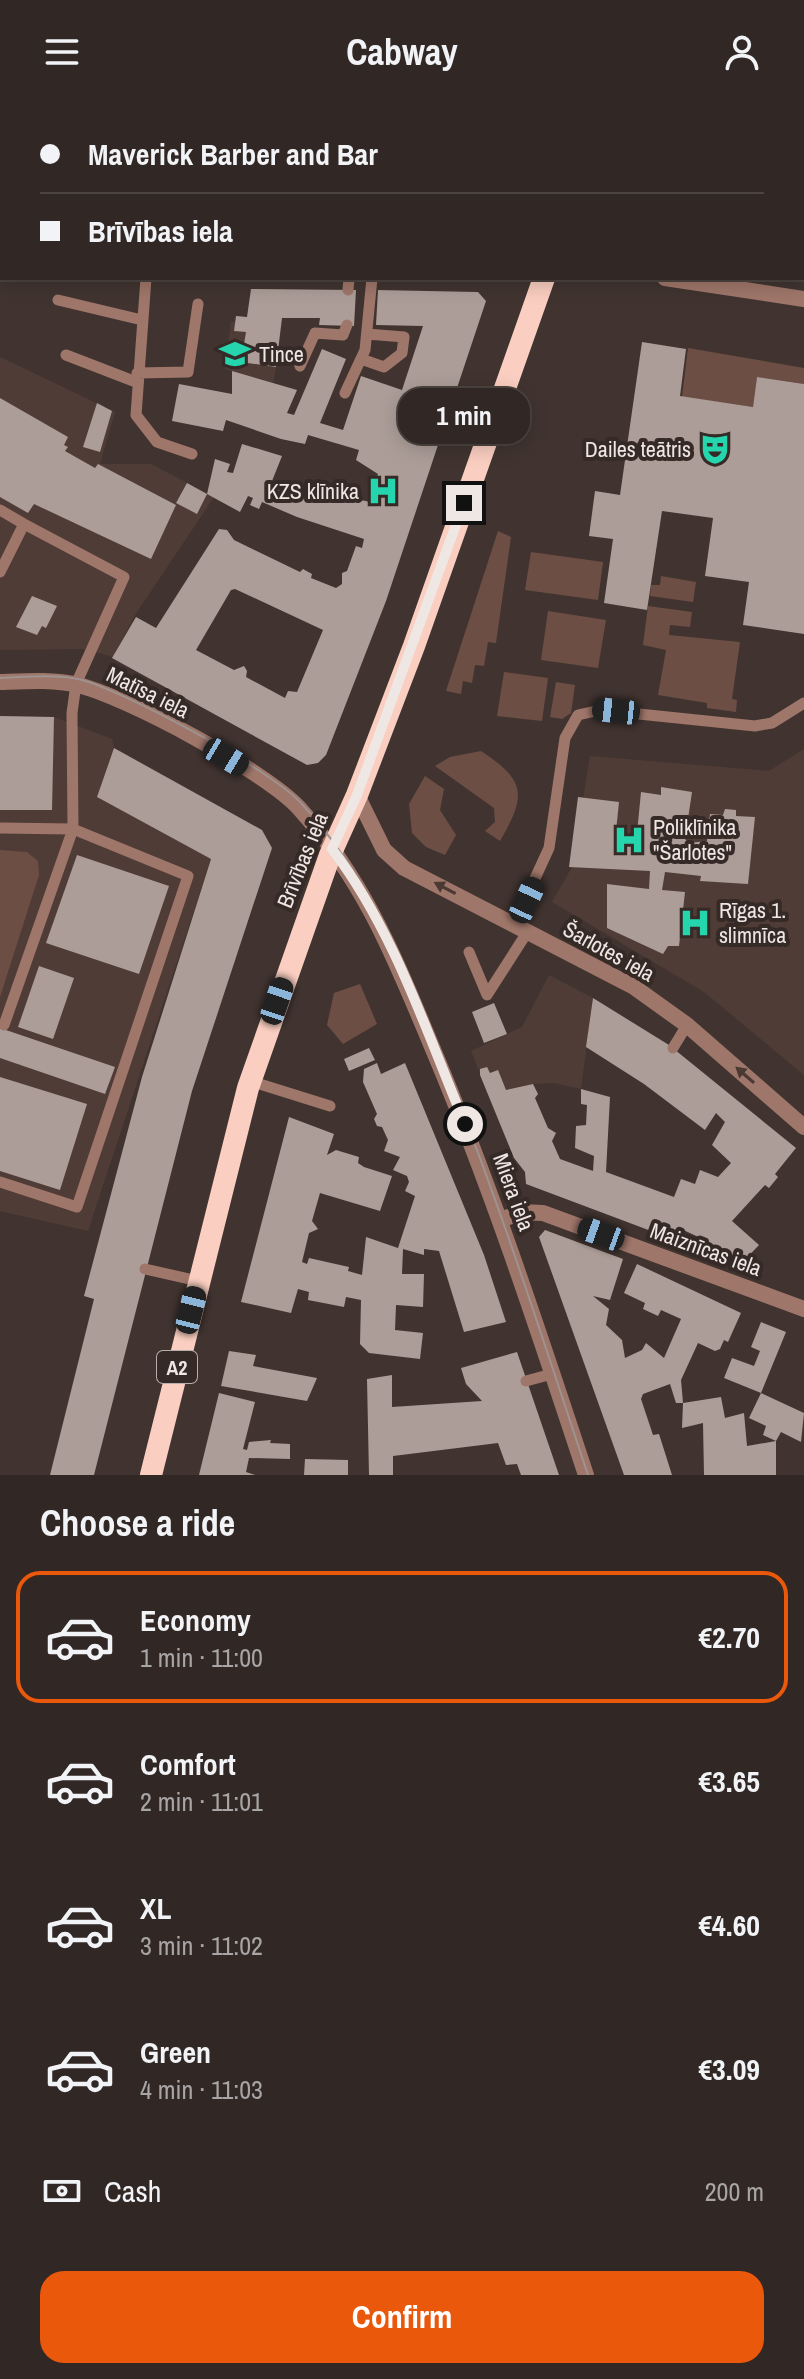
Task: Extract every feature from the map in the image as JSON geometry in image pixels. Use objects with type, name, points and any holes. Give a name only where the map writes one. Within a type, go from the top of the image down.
[{"type":"highway","name":"Brīvības iela","points":[[151,1475],[250,1081],[332,849],[357,795],[414,646],[543,280]]},
{"type":"street","points":[[678,280],[804,299]]},
{"type":"street","name":"Matīsa iela","points":[[0,682],[76,684],[126,702],[251,771],[296,805],[332,849]]},
{"type":"street","name":"Šarlotes iela","points":[[357,795],[384,850],[392,859],[634,987],[687,1025],[804,1127]]},
{"type":"street","name":"Miera iela","points":[[332,849],[367,898],[387,937],[501,1220],[586,1475]]},
{"type":"street","name":"Maiznīcas iela","points":[[501,1220],[521,1212],[543,1213],[804,1309]]},
{"type":"lane","points":[[146,280],[136,415],[144,431],[157,442],[192,454]]},
{"type":"lane","points":[[345,393],[361,359],[367,334],[372,280]]},
{"type":"lane","points":[[58,300],[142,320]]},
{"type":"lane","points":[[66,355],[137,378],[188,372],[198,304]]},
{"type":"lane","points":[[300,366],[315,333],[343,335],[347,325]]},
{"type":"lane","points":[[361,359],[384,367],[402,353],[404,337],[367,334]]},
{"type":"lane","points":[[0,510],[124,577],[76,684],[72,713],[73,829],[4,1025]]},
{"type":"lane","points":[[0,572],[24,524]]},
{"type":"lane","points":[[469,952],[487,995],[521,928],[549,848],[565,738],[578,715],[600,710],[755,726],[772,723],[804,703]]},
{"type":"lane","points":[[0,828],[73,829],[188,876],[77,1207],[0,1182]]},
{"type":"lane","points":[[673,1048],[687,1025]]},
{"type":"lane","points":[[250,1081],[330,1106]]},
{"type":"lane","points":[[145,1269],[198,1281]]},
{"type":"lane","points":[[526,1381],[552,1374]]},
{"type":"shaded area","name":"Tince","points":[[231,322],[235,322],[234,331],[246,332],[242,362],[276,367],[273,383],[225,369]]},
{"type":"shaded area","points":[[688,348],[804,368],[804,384],[757,377],[753,407],[682,397]]},
{"type":"shaded area","points":[[0,357],[115,412],[100,464],[151,464],[214,497],[135,615],[113,657],[85,649],[0,650]]},
{"type":"shaded area","points":[[498,531],[511,537],[496,643],[488,642],[484,666],[475,665],[472,683],[463,681],[461,694],[446,691]]},
{"type":"shaded area","points":[[531,552],[603,562],[598,600],[525,590]]},
{"type":"shaded area","points":[[661,576],[696,582],[693,602],[650,596],[651,585],[660,585]]},
{"type":"shaded area","points":[[648,606],[692,612],[690,627],[670,625],[669,635],[740,642],[732,699],[737,700],[736,712],[707,708],[707,703],[658,695],[666,650],[643,645]]},
{"type":"shaded area","points":[[548,611],[606,620],[598,668],[541,660]]},
{"type":"shaded area","points":[[504,672],[548,678],[542,721],[497,716]]},
{"type":"shaded area","points":[[556,682],[575,685],[571,713],[562,719],[550,717]]},
{"type":"shaded area","points":[[0,716],[54,717],[112,739],[114,748],[97,797],[211,859],[88,1231],[0,1211]]},
{"type":"shaded area","name":"Rīgas 1. slimnīca","points":[[804,749],[804,1075],[704,992],[552,902],[572,867],[590,756],[769,771]]},
{"type":"shaded area","points":[[481,751],[507,771],[518,790],[518,801],[500,841],[485,831],[495,822],[494,808],[435,766],[450,757]]},
{"type":"shaded area","points":[[425,776],[444,789],[440,810],[456,835],[445,855],[426,847],[412,833],[409,804]]},
{"type":"shaded area","points":[[0,850],[27,852],[38,861],[39,875],[0,997]]},
{"type":"shaded area","points":[[549,975],[593,998],[581,1089],[554,1083],[533,1084],[488,1094],[471,1051],[522,1027]]},
{"type":"shaded area","points":[[360,984],[377,1024],[343,1044],[327,1025],[334,993]]},
{"type":"building","points":[[251,289],[356,290],[354,326],[319,325],[320,318],[282,318],[276,367],[241,362],[246,332],[234,331],[236,316],[247,317]]},
{"type":"building","points":[[378,290],[478,292],[486,301],[386,601],[326,755],[318,763],[307,765],[112,658],[136,617],[156,628],[219,529],[227,530],[234,540],[300,572],[303,569],[312,574],[311,578],[336,588],[342,584],[342,573],[347,571],[356,546],[362,548],[364,539],[262,502],[259,509],[250,505],[253,498],[248,496],[240,512],[207,494],[215,459],[230,464],[227,472],[233,473],[242,444],[282,456],[270,486],[273,491],[281,487],[319,501],[327,493],[375,503],[381,486],[374,484],[378,474],[356,460],[359,450],[308,435],[305,444],[281,439],[226,420],[223,431],[172,421],[179,384],[232,394],[232,371],[297,390],[287,413],[294,415],[322,349],[346,359],[320,423],[343,430],[361,376],[402,390],[423,326],[376,325]],"holes":[[[235,589],[323,630],[297,692],[288,691],[285,698],[246,677],[244,666],[234,670],[196,650],[231,590]]]},
{"type":"building","name":"Dailes teātris","points":[[642,342],[686,349],[680,396],[753,407],[757,377],[804,384],[804,634],[743,625],[749,582],[705,576],[713,518],[662,511],[647,610],[604,603],[613,539],[589,536],[595,491],[620,495]]},
{"type":"building","points":[[0,398],[68,437],[65,451],[95,468],[98,464],[176,505],[151,559],[34,504],[28,513],[0,497]]},
{"type":"building","points":[[97,403],[112,411],[100,452],[83,447]]},
{"type":"building","points":[[187,483],[207,494],[197,514],[176,503]]},
{"type":"building","points":[[32,596],[57,606],[46,628],[42,626],[37,635],[16,627]]},
{"type":"building","points":[[0,716],[54,717],[52,810],[0,810]]},
{"type":"building","points":[[114,748],[262,830],[272,848],[192,1091],[94,1475],[50,1475],[94,1299],[84,1296],[142,1077],[211,859],[97,797]]},
{"type":"building","name":"Poliklīnika \"Šarlotes\"","points":[[661,787],[692,792],[685,839],[689,843],[707,841],[710,814],[723,815],[725,809],[736,810],[736,816],[755,817],[748,884],[700,881],[701,876],[665,872],[662,890],[685,892],[679,946],[668,946],[663,954],[607,928],[607,884],[649,889],[650,871],[569,867],[578,797],[619,802],[616,831],[632,836],[637,833],[641,792],[661,795]]},
{"type":"building","points":[[77,855],[169,886],[139,974],[46,943]]},
{"type":"building","points":[[39,966],[74,978],[53,1039],[18,1027]]},
{"type":"building","points":[[593,998],[669,1045],[796,1148],[775,1174],[778,1177],[769,1188],[765,1185],[732,1221],[759,1245],[740,1265],[730,1255],[726,1259],[705,1240],[679,1228],[675,1240],[526,1184],[525,1172],[514,1158],[480,1069],[487,1067],[490,1073],[498,1070],[506,1090],[533,1084],[538,1094],[535,1098],[548,1128],[556,1133],[552,1141],[560,1159],[593,1171],[594,1156],[575,1148],[576,1126],[586,1125],[587,1105],[581,1104],[581,1089],[610,1097],[606,1172],[674,1197],[681,1179],[695,1184],[700,1170],[718,1177],[731,1163],[712,1145],[725,1122],[716,1113],[705,1130],[644,1084],[586,1047]]},
{"type":"building","points":[[494,1003],[507,1034],[484,1043],[472,1012]]},
{"type":"building","points":[[0,1028],[115,1067],[105,1094],[0,1058]]},
{"type":"building","points":[[369,1048],[375,1060],[349,1071],[344,1059]]},
{"type":"building","points":[[377,1063],[381,1074],[405,1063],[484,1255],[506,1322],[464,1332],[439,1251],[424,1249],[424,1255],[403,1249],[402,1274],[424,1274],[423,1307],[396,1305],[395,1330],[423,1333],[420,1359],[369,1353],[360,1344],[361,1300],[346,1297],[344,1307],[308,1300],[309,1292],[298,1289],[291,1313],[241,1302],[289,1117],[334,1134],[327,1155],[336,1150],[359,1157],[358,1163],[364,1167],[392,1176],[380,1211],[320,1193],[312,1221],[318,1229],[309,1233],[302,1262],[307,1264],[309,1258],[349,1267],[348,1271],[362,1275],[366,1237],[398,1248],[415,1196],[405,1191],[409,1182],[407,1176],[393,1170],[400,1157],[384,1151],[388,1140],[382,1127],[377,1126],[374,1119],[377,1114],[363,1082],[364,1069]]},
{"type":"building","points":[[0,1077],[87,1104],[60,1190],[0,1171]]},
{"type":"building","points":[[545,1230],[623,1259],[610,1300],[593,1296],[609,1309],[606,1325],[622,1340],[625,1358],[642,1350],[646,1343],[664,1358],[681,1319],[661,1310],[658,1316],[643,1309],[645,1303],[624,1293],[637,1264],[741,1313],[728,1342],[724,1340],[720,1349],[715,1351],[698,1343],[681,1380],[683,1403],[676,1403],[670,1384],[643,1394],[641,1399],[653,1435],[659,1434],[672,1475],[624,1475],[539,1237]]},
{"type":"building","points":[[761,1322],[786,1332],[761,1393],[724,1378],[732,1358],[754,1366],[760,1351],[751,1347]]},
{"type":"building","points":[[229,1351],[256,1355],[253,1366],[317,1378],[307,1401],[221,1386]]},
{"type":"building","points":[[517,1352],[559,1475],[521,1475],[517,1464],[506,1465],[498,1443],[393,1456],[393,1475],[369,1475],[367,1379],[392,1375],[392,1407],[482,1401],[466,1384],[461,1368]]},
{"type":"building","points":[[219,1393],[255,1402],[243,1449],[247,1450],[249,1442],[271,1440],[270,1443],[290,1444],[290,1459],[249,1458],[246,1472],[255,1475],[199,1475]]},
{"type":"building","points":[[761,1393],[804,1413],[801,1442],[781,1432],[776,1441],[763,1435],[766,1426],[749,1418]]},
{"type":"building","points":[[721,1397],[725,1418],[744,1413],[747,1446],[776,1441],[776,1475],[704,1475],[703,1423],[682,1428],[683,1403]]},
{"type":"building","points":[[305,1459],[348,1460],[348,1475],[304,1475]]},
{"type":"tram line","points":[[0,678],[69,677],[127,698],[194,732],[258,770],[300,802],[324,829],[380,918],[437,1048],[498,1207],[588,1475]]},
{"type":"place","name":"Tince","points":[[235,354]]},
{"type":"place","name":"Dailes teātris","points":[[715,449]]},
{"type":"place","name":"KZS klīnika","points":[[383,491]]},
{"type":"place","name":"Poliklīnika \"Šarlotes\"","points":[[629,840]]},
{"type":"place","name":"Rīgas 1. slimnīca","points":[[695,923]]},
{"type":"route","points":[[464,503],[414,646],[357,795],[332,849],[358,883],[387,937],[465,1124]]}]
